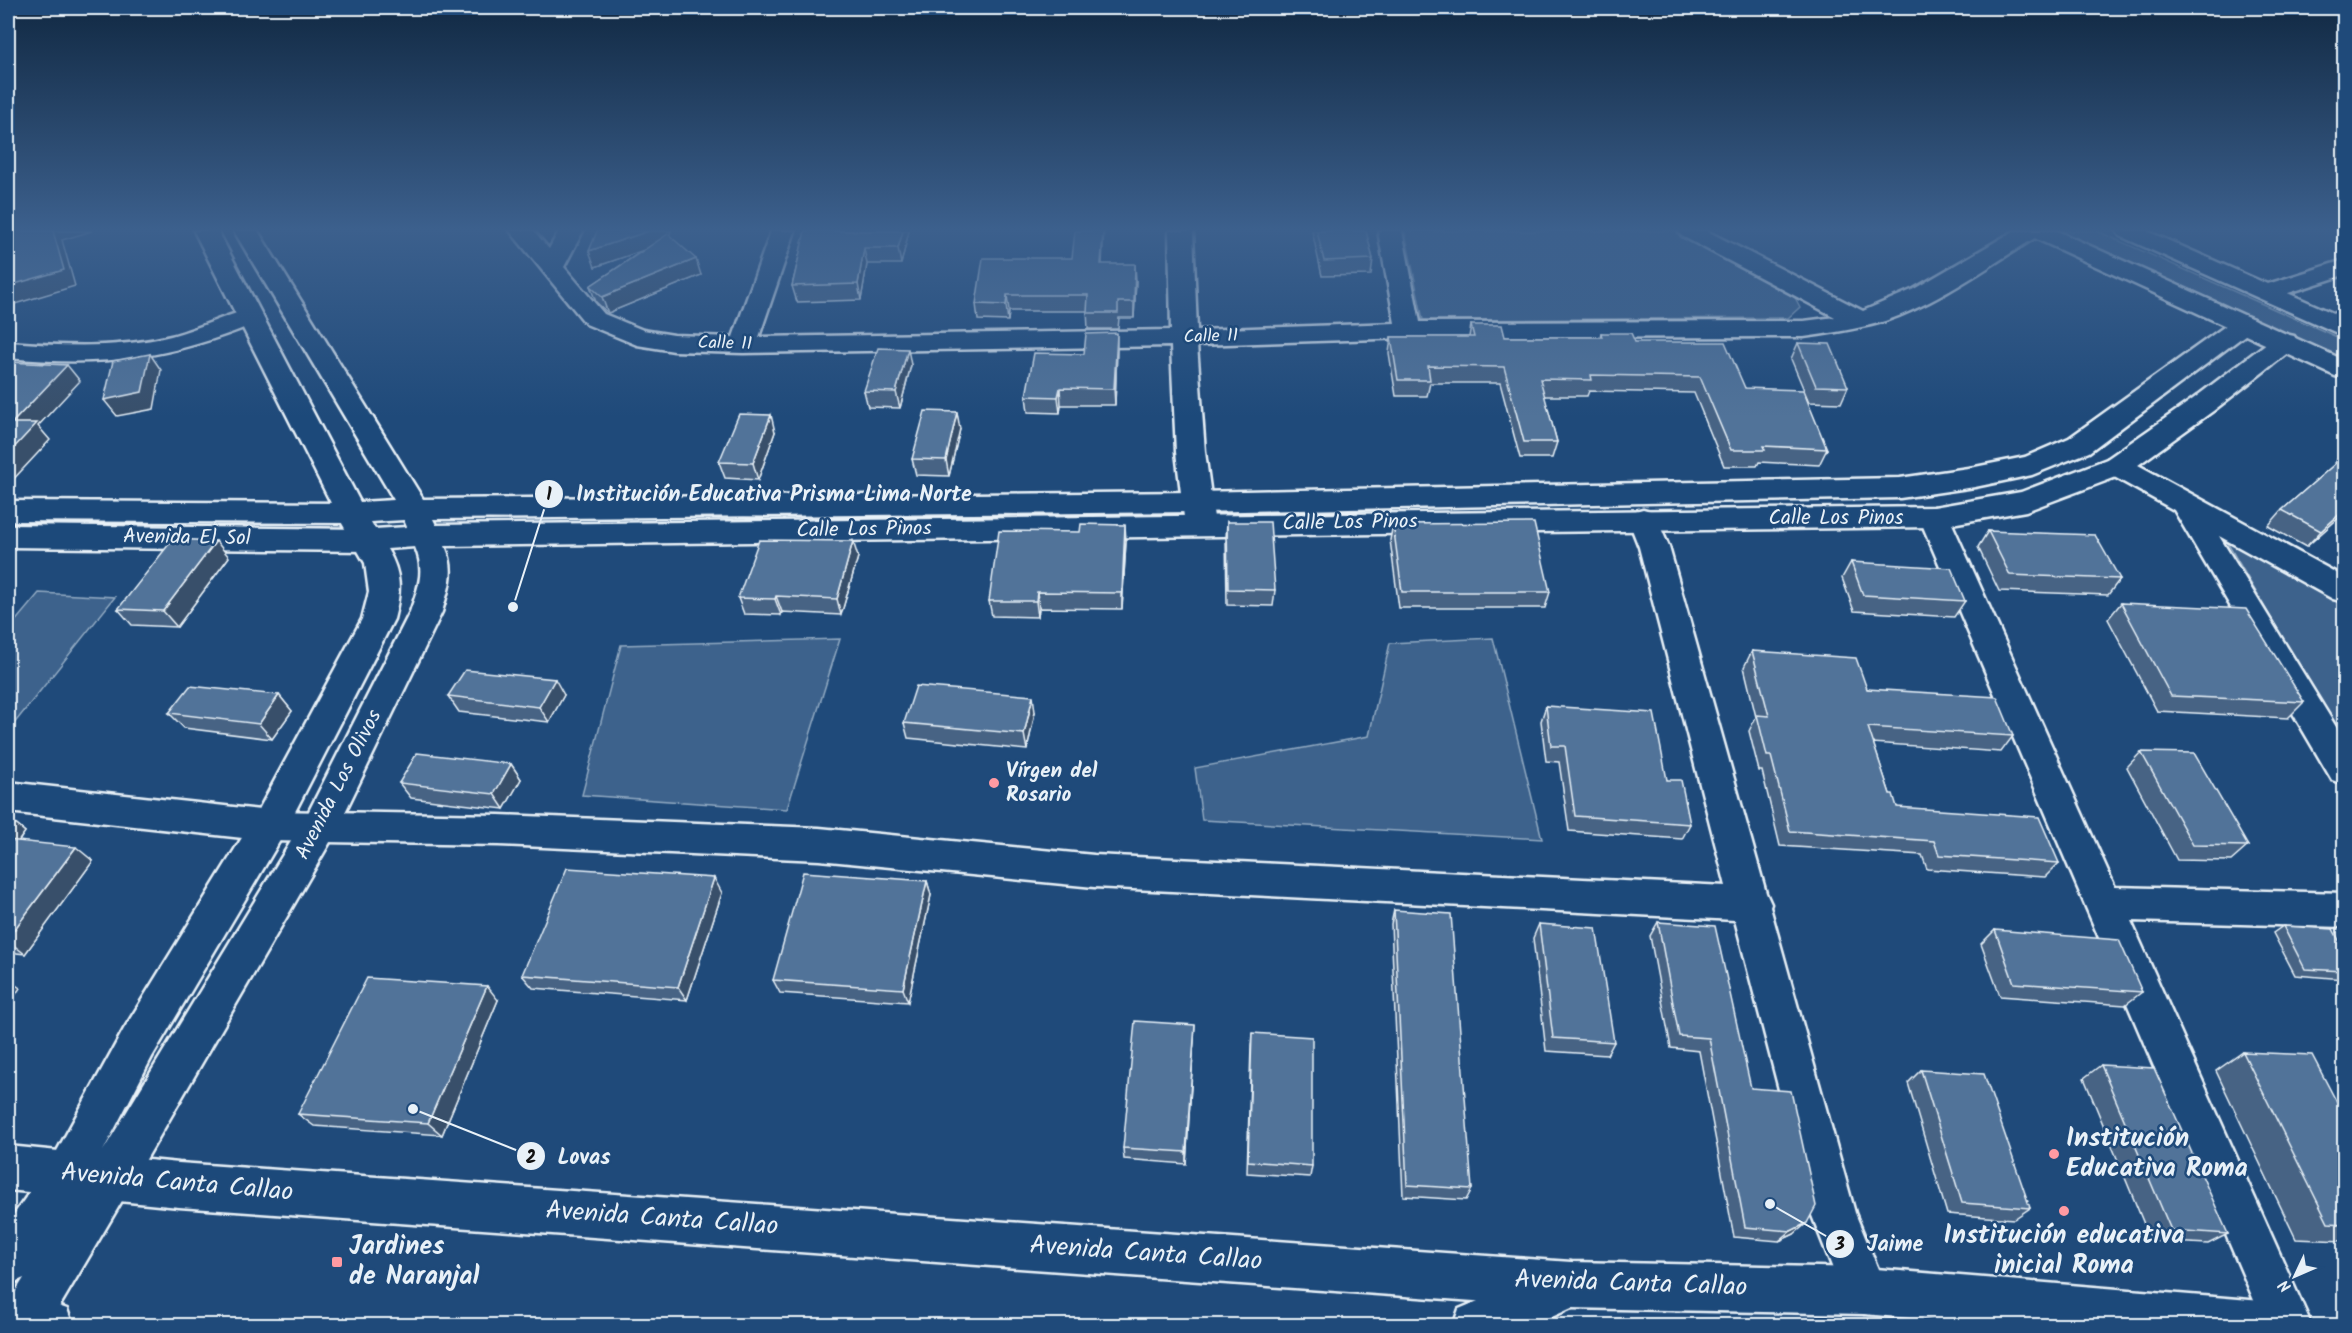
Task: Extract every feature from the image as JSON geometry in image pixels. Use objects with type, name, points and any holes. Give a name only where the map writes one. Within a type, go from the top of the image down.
[{"type":"main road","name":"Avenida Los Olivos","points":[[8,1262],[67,1175],[138,1043],[269,826],[378,619],[385,592],[380,563],[238,293]]},
{"type":"main road","name":"Avenida Los Olivos","points":[[25,1324],[320,826],[426,612],[435,585],[436,562],[420,522],[283,293]]},
{"type":"main road","name":"Calle 11","points":[[572,293],[595,319],[637,337],[674,343],[743,345],[1184,338],[1409,330],[1804,329],[1884,312],[1926,293]]},
{"type":"main road","points":[[743,345],[761,293]]},
{"type":"main road","points":[[1183,293],[1184,338],[1198,514]]},
{"type":"main road","points":[[1402,293],[1409,330]]},
{"type":"main road","points":[[1809,293],[1858,319]]},
{"type":"main road","points":[[2176,293],[2344,370]]},
{"type":"main road","points":[[2270,293],[2344,327]]},
{"type":"main road","points":[[8,351],[76,355],[119,352],[171,344],[250,317]]},
{"type":"main road","name":"Calle Los Pinos","points":[[1198,514],[1900,488],[1975,477],[2032,465],[2079,445],[2244,324]]},
{"type":"main road","name":"Calle Los Pinos","points":[[359,527],[420,522],[1198,514],[1643,519],[1934,517],[2026,501],[2117,466],[2203,405],[2285,342]]},
{"type":"main road","points":[[2117,466],[2344,591]]},
{"type":"main road","points":[[2185,504],[2344,770]]},
{"type":"main road","name":"Avenida El Sol","points":[[8,511],[359,527]]},
{"type":"main road","points":[[1934,517],[2288,1326]]},
{"type":"main road","points":[[1643,519],[1654,547],[1752,904],[1833,1213],[1864,1291]]},
{"type":"main road","name":"Avenida El Sol","points":[[8,536],[359,527]]},
{"type":"main road","points":[[8,797],[269,826],[499,831],[819,844],[1094,871],[1752,904]]},
{"type":"main road","points":[[2104,903],[2344,910]]},
{"type":"main road","name":"Avenida Canta Callao","points":[[8,1168],[111,1179],[1571,1285],[1864,1291],[2288,1326]]},
{"type":"main road","points":[[1476,1326],[1571,1285]]},
{"type":"shaded area","points":[[1418,293],[1793,293],[1800,307],[1788,318],[1423,320]]},
{"type":"shaded area","points":[[2192,293],[2238,293],[2344,340],[2344,362]]},
{"type":"shaded area","points":[[2225,539],[2344,605],[2344,743]]},
{"type":"shaded area","points":[[39,593],[115,597],[13,725],[8,725],[8,630]]},
{"type":"shaded area","points":[[1493,638],[1542,839],[1202,820],[1195,768],[1369,736],[1390,643]]},
{"type":"shaded area","points":[[840,639],[787,809],[582,795],[621,645]]},
{"type":"building","points":[[598,293],[611,293],[602,297]]},
{"type":"building","points":[[978,293],[1134,293],[1134,302],[1118,302],[1118,313],[1087,313],[1088,295],[1007,295],[1006,305],[976,304]]},
{"type":"building","points":[[1471,325],[1502,325],[1505,337],[1602,337],[1601,333],[1631,333],[1635,342],[1725,342],[1745,388],[1803,390],[1827,449],[1763,446],[1765,450],[1731,450],[1700,377],[1591,375],[1592,380],[1540,379],[1557,442],[1524,442],[1504,367],[1428,366],[1430,380],[1398,380],[1391,337],[1474,337]]},
{"type":"building","points":[[1117,333],[1114,389],[1060,388],[1058,397],[1026,396],[1034,353],[1084,354],[1086,334]]},
{"type":"building","points":[[1798,343],[1830,344],[1848,387],[1816,386]]},
{"type":"building","points":[[878,348],[908,349],[896,392],[864,391]]},
{"type":"building","points":[[150,354],[142,392],[104,400],[113,361]]},
{"type":"building","points":[[8,362],[67,365],[12,423],[37,423],[8,454]]},
{"type":"building","points":[[925,411],[957,412],[946,460],[912,459]]},
{"type":"building","points":[[739,414],[771,415],[753,463],[719,462]]},
{"type":"building","points":[[2344,456],[2344,510],[2321,531],[2282,510]]},
{"type":"building","points":[[1227,522],[1270,522],[1275,590],[1228,589]]},
{"type":"building","points":[[1534,523],[1550,592],[1402,592],[1393,524]]},
{"type":"building","points":[[1081,524],[1125,525],[1122,593],[1037,592],[1036,601],[989,601],[999,531],[1080,532]]},
{"type":"building","points":[[1988,531],[2095,535],[2120,579],[2010,575]]},
{"type":"building","points":[[173,539],[216,541],[163,611],[118,609]]},
{"type":"building","points":[[759,540],[853,541],[837,599],[776,596],[775,599],[738,598]]},
{"type":"building","points":[[1851,562],[1951,568],[1965,601],[1863,595]]},
{"type":"building","points":[[2121,603],[2246,609],[2304,702],[2171,696]]},
{"type":"building","points":[[1752,651],[1856,658],[1867,689],[1997,697],[2013,736],[1868,727],[1890,794],[1893,794],[1897,807],[2039,817],[2059,863],[1939,855],[1934,841],[1790,831],[1771,756],[1767,756],[1757,715],[1769,716]]},
{"type":"building","points":[[465,670],[555,679],[539,707],[448,696]]},
{"type":"building","points":[[190,686],[279,695],[259,724],[169,713]]},
{"type":"building","points":[[916,686],[1033,696],[1024,734],[904,723]]},
{"type":"building","points":[[1546,706],[1654,713],[1667,780],[1681,780],[1690,824],[1575,816],[1565,746],[1551,746]]},
{"type":"building","points":[[2141,752],[2194,753],[2248,846],[2193,845]]},
{"type":"building","points":[[417,753],[511,764],[494,794],[399,783]]},
{"type":"building","points":[[8,840],[76,847],[8,938]]},
{"type":"building","points":[[567,868],[714,878],[678,987],[522,975]]},
{"type":"building","points":[[803,872],[927,881],[903,989],[773,980]]},
{"type":"building","points":[[1394,910],[1451,914],[1472,1189],[1407,1185]]},
{"type":"building","points":[[1658,922],[1715,926],[1751,1088],[1791,1091],[1816,1206],[1807,1223],[1791,1231],[1745,1227],[1709,1038],[1679,1036]]},
{"type":"building","points":[[1539,924],[1596,928],[1614,1042],[1553,1038]]},
{"type":"building","points":[[2283,926],[2333,929],[2344,950],[2344,971],[2305,969]]},
{"type":"building","points":[[1995,930],[2119,940],[2142,992],[2014,983]]},
{"type":"building","points":[[367,978],[487,986],[428,1123],[298,1114]]},
{"type":"building","points":[[1135,1021],[1195,1025],[1186,1152],[1123,1148]]},
{"type":"building","points":[[1252,1033],[1312,1037],[1312,1166],[1248,1161]]},
{"type":"building","points":[[2243,1052],[2312,1055],[2344,1116],[2344,1224],[2328,1223]]},
{"type":"building","points":[[2101,1065],[2154,1068],[2228,1234],[2171,1230]]},
{"type":"building","points":[[1921,1070],[1984,1074],[2030,1208],[1962,1203]]},
{"type":"place","name":"Institución Educativa Prisma Lima Norte","points":[[513,607]]},
{"type":"place","name":"Vírgen del Rosario","points":[[994,783]]},
{"type":"place","name":"Lovas","points":[[413,1109]]},
{"type":"place","name":"Institución Educativa Roma","points":[[2054,1154]]},
{"type":"place","name":"Jaime","points":[[1770,1204]]},
{"type":"place","name":"Institución educativa inicial Roma","points":[[2064,1211]]},
{"type":"place","name":"Jardines de Naranjal","points":[[337,1262]]}]
